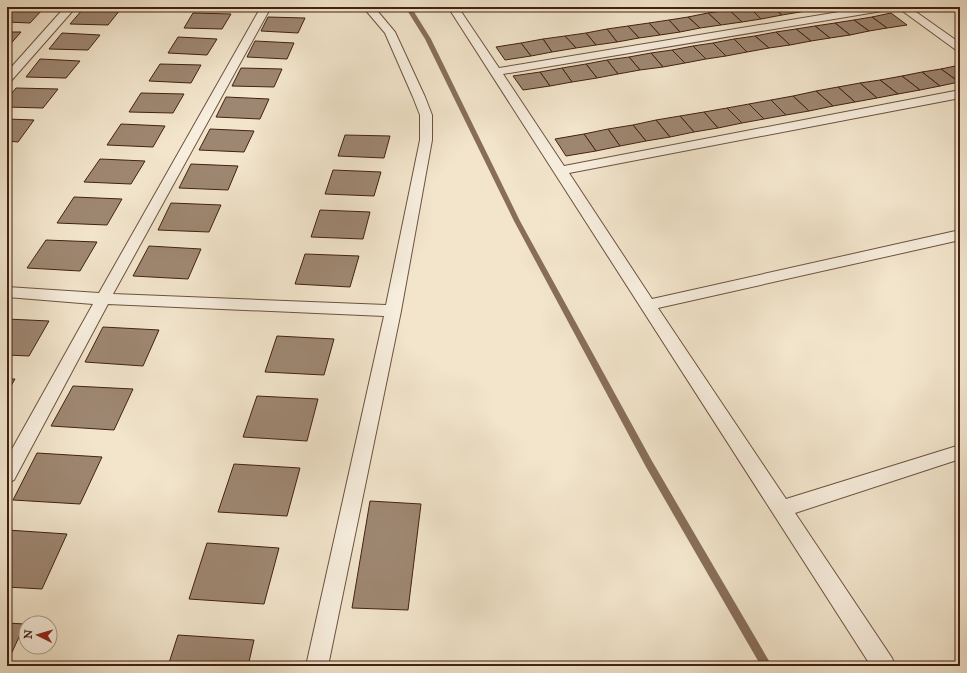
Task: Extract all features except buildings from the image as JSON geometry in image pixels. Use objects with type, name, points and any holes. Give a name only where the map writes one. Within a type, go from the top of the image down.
[{"type":"lane","points":[[7,79],[71,7]]},
{"type":"lane","points":[[7,476],[103,299],[266,7]]},
{"type":"lane","points":[[317,666],[393,311],[426,140],[426,116],[390,32],[368,7]]},
{"type":"lane","points":[[453,7],[884,666]]},
{"type":"lane","points":[[495,72],[888,7]]},
{"type":"lane","points":[[902,7],[960,48]]},
{"type":"lane","points":[[560,171],[960,94]]},
{"type":"lane","points":[[648,305],[960,235]]},
{"type":"lane","points":[[7,292],[103,299],[393,311]]},
{"type":"lane","points":[[781,509],[960,452]]},
{"type":"waterway","points":[[408,7],[428,39],[517,221],[649,464],[767,666]]}]
